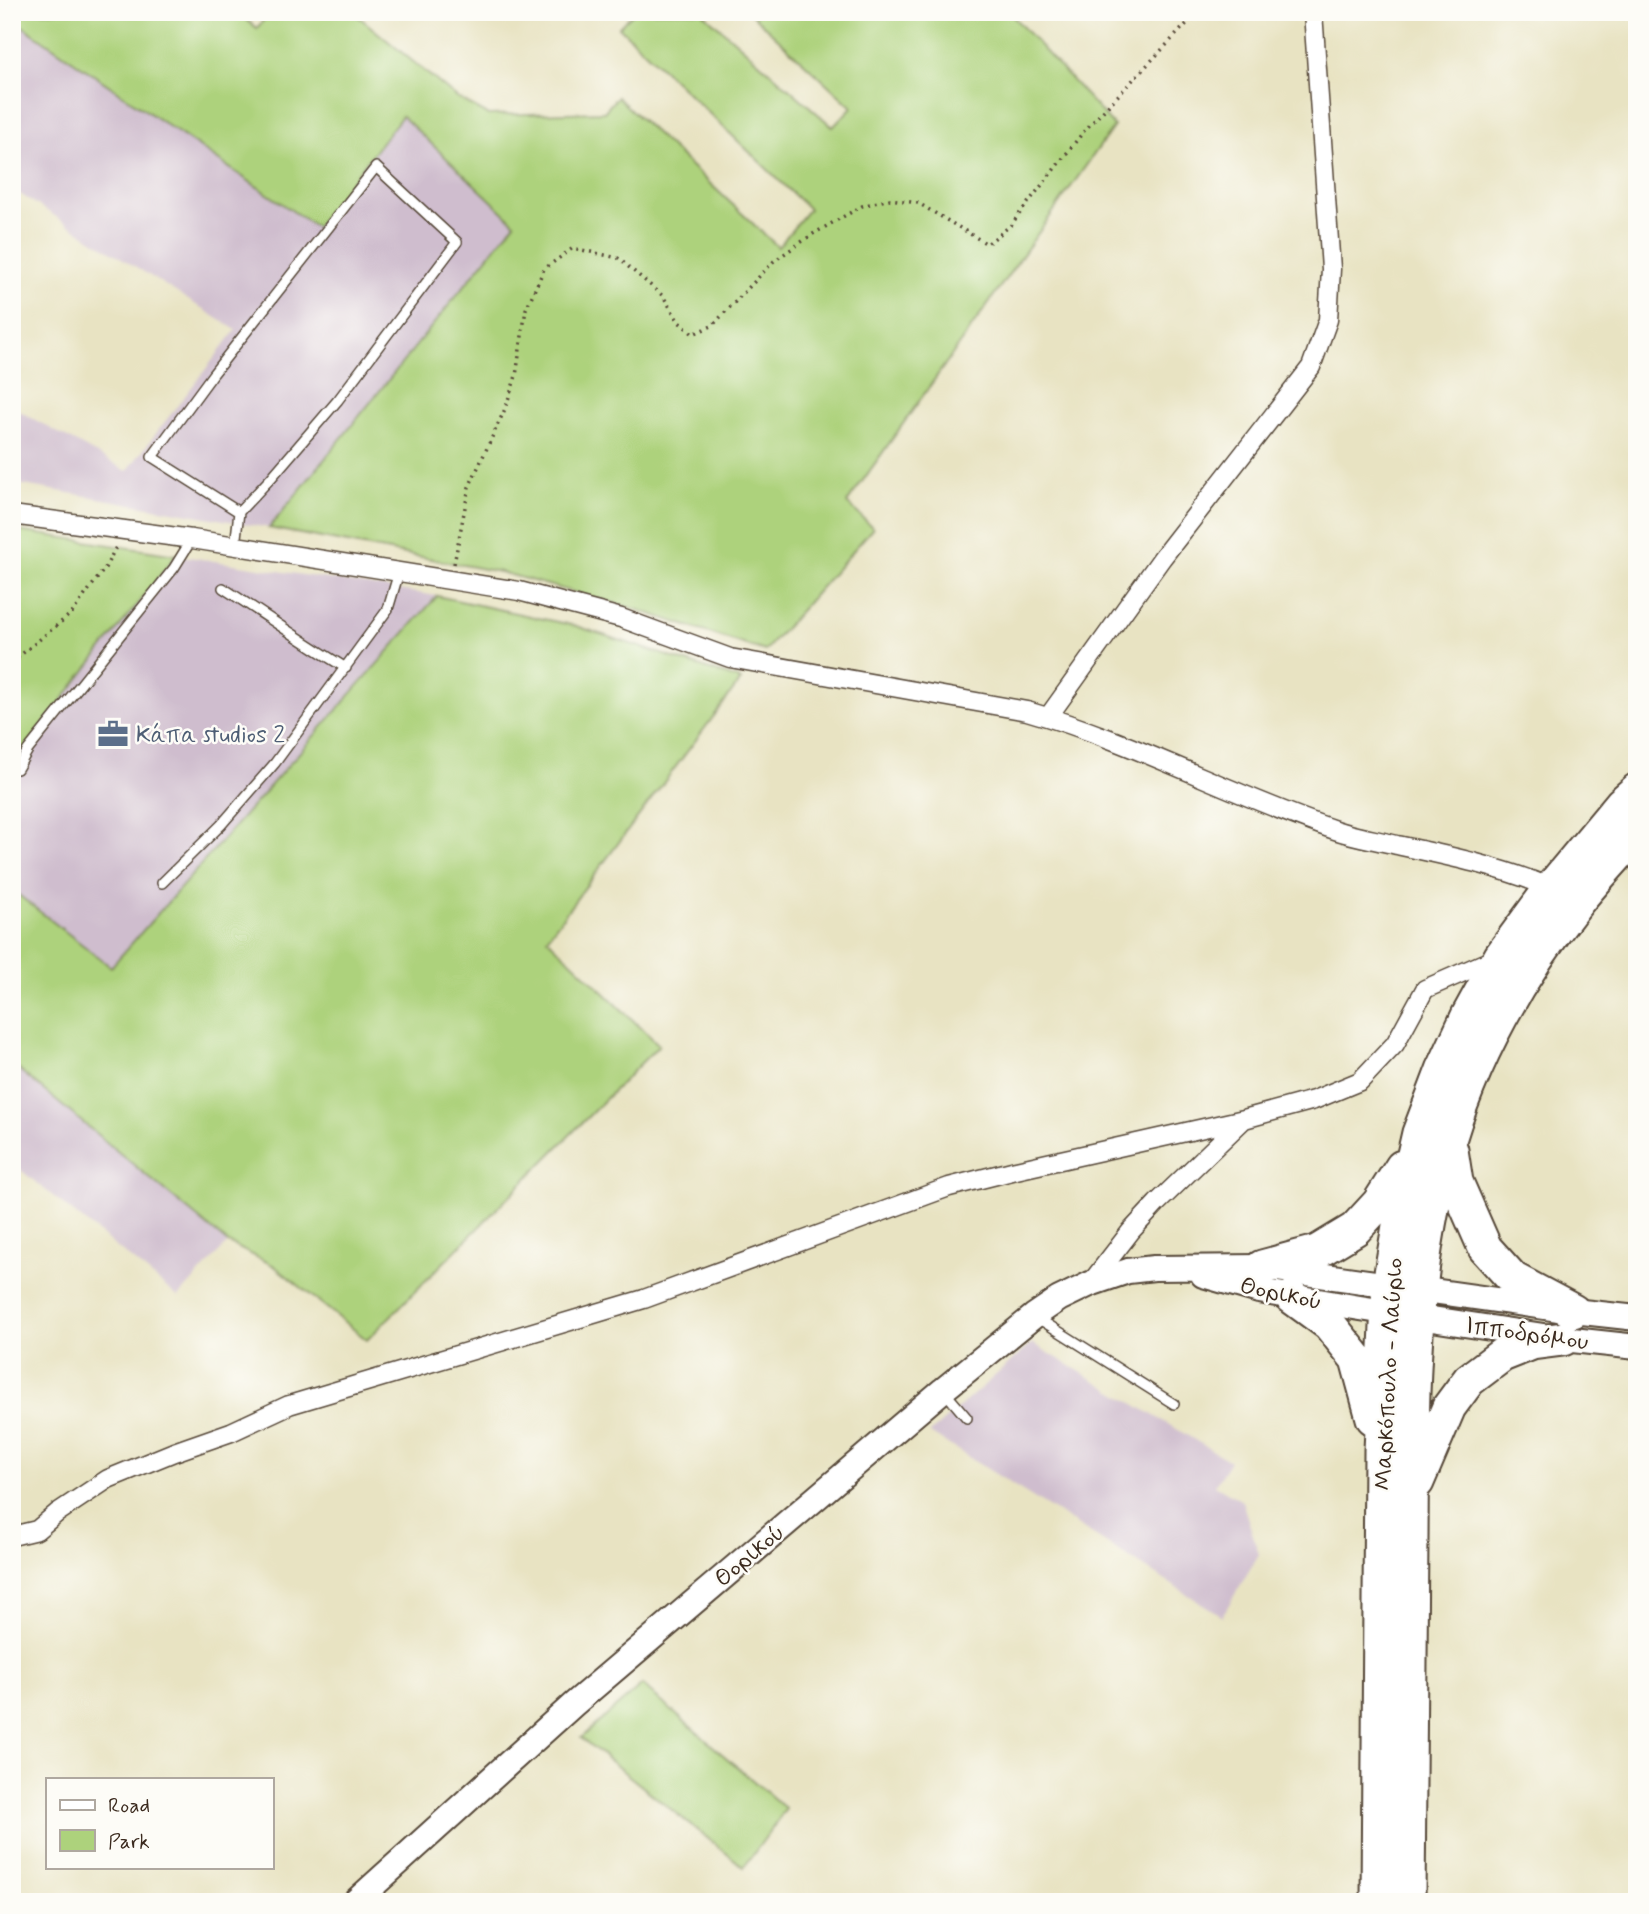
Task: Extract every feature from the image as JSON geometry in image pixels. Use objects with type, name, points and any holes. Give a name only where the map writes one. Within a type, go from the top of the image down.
[{"type":"highway","name":"Μαρκόπουλο - Λαύριο","points":[[1434,1137],[1443,1070],[1468,1016],[1501,956],[1551,888],[1621,804],[1637,790]]},
{"type":"highway","name":"Μαρκόπουλο - Λαύριο","points":[[1408,1902],[1411,1497],[1403,1301],[1403,1202],[1434,1137],[1477,1067],[1532,966],[1577,901],[1637,833]]},
{"type":"highway","points":[[1262,1267],[1317,1252],[1355,1229],[1434,1137],[1485,1248],[1513,1279],[1568,1325],[1502,1355],[1469,1380],[1449,1407],[1411,1497]]},
{"type":"highway","points":[[1293,1297],[1329,1324],[1357,1359],[1381,1450]]},
{"type":"highway","name":"Μαρκόπουλο - Λαύριο","points":[[1378,1902],[1381,1450],[1403,1301]]},
{"type":"main road","name":"Θορικού","points":[[1176,1267],[1259,1291],[1293,1297],[1403,1301]]},
{"type":"main road","name":"Θορικού","points":[[355,1902],[573,1704],[943,1390],[1034,1316],[1059,1300],[1090,1284],[1128,1271],[1176,1267],[1262,1267],[1403,1301]]},
{"type":"main road","name":"Ιπποδρόμου","points":[[1403,1301],[1568,1325],[1637,1347]]},
{"type":"main road","name":"Ιπποδρόμου","points":[[1568,1325],[1637,1318]]},
{"type":"street","points":[[1048,717],[1162,558],[1311,367],[1328,320],[1331,270],[1312,12]]},
{"type":"street","points":[[12,515],[192,539],[519,592],[621,618],[730,657],[1027,711],[1068,723],[1337,831],[1519,874],[1551,888]]},
{"type":"street","points":[[12,1536],[37,1530],[57,1513],[108,1479],[231,1432],[289,1405],[644,1299],[949,1187],[1244,1119],[1314,1100],[1360,1081],[1395,1044],[1425,989],[1501,956]]},
{"type":"street","points":[[1090,1284],[1131,1231],[1157,1203],[1244,1119]]},
{"type":"lane","points":[[235,546],[239,512],[338,400],[457,242],[376,167],[213,374],[152,457],[239,512]]},
{"type":"lane","points":[[18,769],[28,750],[174,568],[192,539]]},
{"type":"lane","points":[[162,883],[221,825],[275,762],[388,609],[399,572]]},
{"type":"lane","points":[[223,588],[314,650],[346,668]]},
{"type":"lane","points":[[1034,1316],[1174,1404]]},
{"type":"lane","points":[[943,1390],[967,1418]]},
{"type":"path","points":[[451,581],[469,487],[505,409],[516,376],[526,309],[544,269],[573,248],[618,258],[663,296],[679,322],[693,334],[712,326],[774,261],[813,234],[862,206],[890,199],[918,203],[986,244],[1010,226],[1084,131],[1198,12]]},
{"type":"path","points":[[12,662],[72,613],[105,568],[124,531]]},
{"type":"shaded area","points":[[12,19],[316,227],[402,116],[516,224],[269,528],[12,483],[12,407],[127,471],[236,330],[12,189]]},
{"type":"shaded area","points":[[176,555],[437,596],[111,968],[12,890],[12,764]]},
{"type":"shaded area","points":[[12,1064],[228,1243],[178,1297],[12,1163]]},
{"type":"shaded area","points":[[1032,1343],[1230,1461],[1215,1485],[1242,1501],[1259,1554],[1222,1616],[930,1433]]},
{"type":"green space","points":[[12,12],[236,12],[257,28],[270,12],[353,12],[457,98],[488,115],[604,112],[617,97],[778,247],[809,209],[619,27],[634,12],[702,12],[833,127],[852,107],[749,12],[1009,12],[1114,126],[847,503],[873,528],[765,651],[632,608],[500,572],[269,528],[515,223],[402,116],[316,227],[12,19]]},
{"type":"green space","points":[[12,530],[176,555],[12,764]]},
{"type":"green space","points":[[437,596],[576,626],[741,680],[547,938],[659,1045],[367,1340],[273,1265],[228,1243],[12,1064],[12,890],[111,967]]},
{"type":"green space","points":[[642,1685],[786,1809],[744,1867],[581,1738]]},
{"type":"place","name":"Κάπα studios 2","points":[[113,734]]}]
